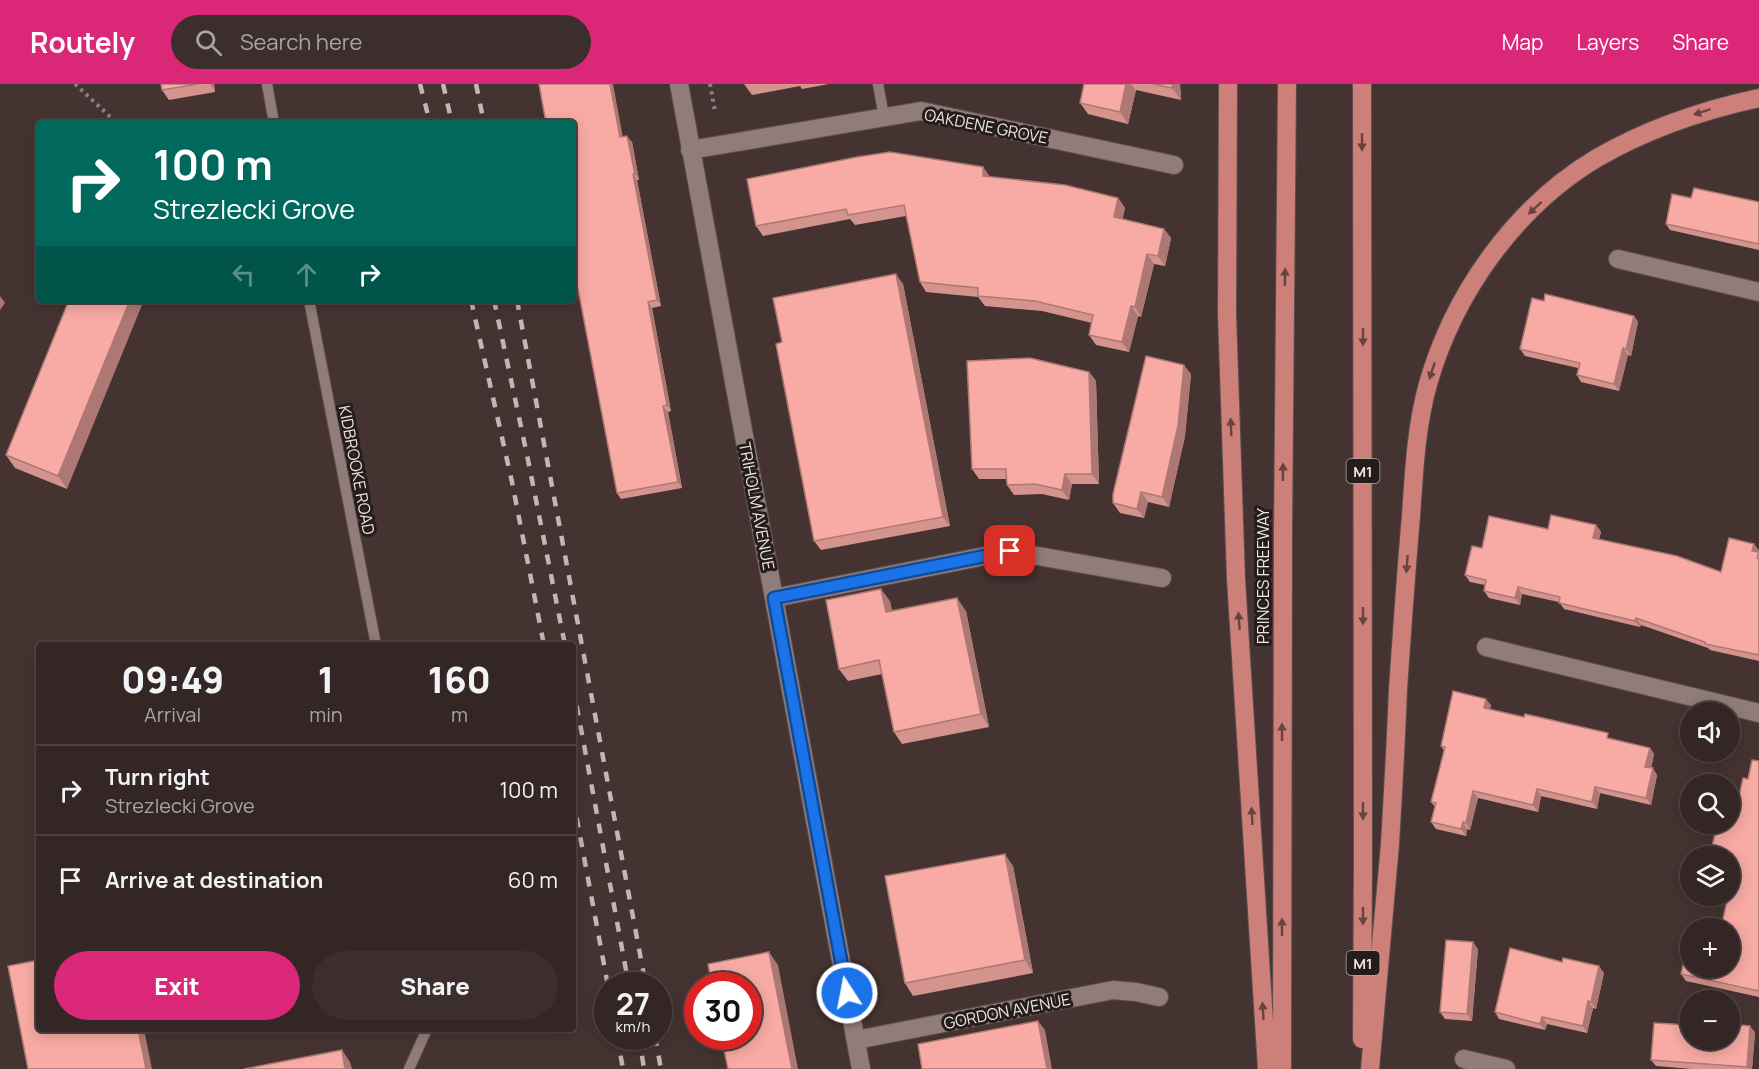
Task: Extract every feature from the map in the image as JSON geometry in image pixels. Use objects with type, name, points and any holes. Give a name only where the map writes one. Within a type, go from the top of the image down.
[{"type":"highway","points":[[1228,84],[1227,314],[1236,579],[1267,1069]]},
{"type":"highway","name":"PRINCES FREEWAY","points":[[1282,1069],[1282,530],[1287,84]]},
{"type":"highway","name":"M1","points":[[1362,84],[1364,858],[1362,1069]]},
{"type":"highway","points":[[1370,1069],[1390,844],[1403,617],[1415,461],[1427,386],[1439,351],[1464,298],[1501,243],[1531,210],[1560,185],[1596,159],[1632,140],[1702,112],[1759,98]]},
{"type":"street","name":"TRIHOLM AVENUE","points":[[679,84],[861,1069]]},
{"type":"street","name":"OAKDENE GROVE","points":[[690,150],[921,111],[1173,165]]},
{"type":"street","points":[[1618,259],[1759,292]]},
{"type":"street","points":[[774,598],[1010,551],[1162,578]]},
{"type":"street","points":[[1486,647],[1759,712]]},
{"type":"street","name":"GORDON AVENUE","points":[[856,1040],[1113,990],[1159,997]]},
{"type":"street","points":[[1464,1059],[1506,1069]]},
{"type":"lane","points":[[267,84],[273,120]]},
{"type":"lane","points":[[878,84],[884,117]]},
{"type":"lane","name":"KIDBROOKE ROAD","points":[[310,303],[375,642]]},
{"type":"lane","points":[[409,1069],[426,1032]]},
{"type":"path","points":[[75,84],[114,120]]},
{"type":"path","points":[[710,84],[715,111]]},
{"type":"building","points":[[161,84],[198,84],[162,90]]},
{"type":"building","points":[[539,84],[610,84],[620,137],[627,136],[657,300],[648,302],[667,405],[663,406],[678,482],[617,493],[576,279],[576,120],[545,120]]},
{"type":"building","points":[[1084,84],[1126,84],[1120,112],[1080,103]]},
{"type":"building","points":[[1153,84],[1172,84],[1172,88]]},
{"type":"building","points":[[890,152],[983,167],[983,176],[1065,185],[1118,198],[1114,217],[1164,229],[1158,256],[1147,254],[1135,307],[1131,306],[1122,342],[1089,335],[1093,315],[1035,301],[978,296],[978,288],[920,282],[904,205],[848,215],[846,209],[756,226],[747,179]]},
{"type":"building","points":[[1694,188],[1759,202],[1759,244],[1666,224],[1672,194],[1691,198]]},
{"type":"building","points":[[896,274],[943,517],[814,541],[776,344],[782,342],[773,298]]},
{"type":"building","points":[[1545,294],[1634,316],[1614,384],[1577,375],[1580,363],[1520,349],[1532,298],[1544,301]]},
{"type":"building","points":[[68,303],[129,303],[58,476],[6,455]]},
{"type":"building","points":[[1146,356],[1184,365],[1178,426],[1162,497],[1141,492],[1137,509],[1113,503],[1113,494]]},
{"type":"building","points":[[1030,358],[1089,372],[1092,474],[1065,474],[1062,490],[1035,484],[1007,485],[1006,469],[972,469],[967,361]]},
{"type":"building","points":[[1551,515],[1596,525],[1593,538],[1677,556],[1721,572],[1729,538],[1754,544],[1752,551],[1759,552],[1757,558],[1759,559],[1759,655],[1705,644],[1705,642],[1636,618],[1635,621],[1559,603],[1560,597],[1518,587],[1515,598],[1484,591],[1486,580],[1465,575],[1472,546],[1482,548],[1489,516],[1548,529]]},
{"type":"building","points":[[881,589],[886,612],[957,598],[981,714],[894,732],[879,660],[839,669],[826,600]]},
{"type":"building","points":[[1453,691],[1486,699],[1484,708],[1524,717],[1525,714],[1608,733],[1607,738],[1650,748],[1645,767],[1653,768],[1646,798],[1595,787],[1592,802],[1537,789],[1533,805],[1473,791],[1466,823],[1463,822],[1461,829],[1431,822],[1436,803],[1431,802],[1445,747],[1441,746]]},
{"type":"building","points":[[1752,760],[1759,761],[1759,991],[1699,978],[1740,978],[1740,918],[1723,918],[1726,906],[1740,906],[1740,846],[1712,846],[1715,834],[1740,834],[1740,792],[1743,778],[1748,779]]},
{"type":"building","points":[[1005,854],[1025,960],[905,983],[885,876]]},
{"type":"building","points":[[1446,940],[1473,942],[1467,1014],[1440,1012]]},
{"type":"building","points":[[1510,948],[1562,962],[1563,958],[1599,966],[1583,1026],[1542,1017],[1540,1024],[1495,1012]]},
{"type":"building","points":[[769,952],[792,1069],[728,1069],[724,1050],[762,1050],[762,972],[709,972],[708,964]]},
{"type":"building","points":[[36,961],[36,1032],[139,1032],[146,1069],[28,1069],[8,966]]},
{"type":"building","points":[[1038,1021],[1047,1069],[922,1069],[918,1044]]},
{"type":"building","points":[[1654,1023],[1680,1024],[1680,1050],[1740,1050],[1740,1025],[1750,1026],[1747,1067],[1651,1060]]},
{"type":"building","points":[[342,1050],[345,1069],[244,1069]]},
{"type":"railway","points":[[420,84],[429,120]]},
{"type":"railway","points":[[443,84],[451,120]]},
{"type":"railway","points":[[476,84],[483,120]]},
{"type":"railway","points":[[472,303],[512,482],[543,642]]},
{"type":"railway","points":[[495,303],[564,642]]},
{"type":"railway","points":[[518,303],[643,972]]},
{"type":"railway","points":[[576,702],[626,972]]},
{"type":"railway","points":[[576,814],[605,972]]},
{"type":"railway","points":[[620,1050],[623,1069]]},
{"type":"railway","points":[[641,1050],[644,1069]]},
{"type":"railway","points":[[658,1050],[661,1069]]},
{"type":"route","points":[[847,993],[774,598],[1010,551]]}]
